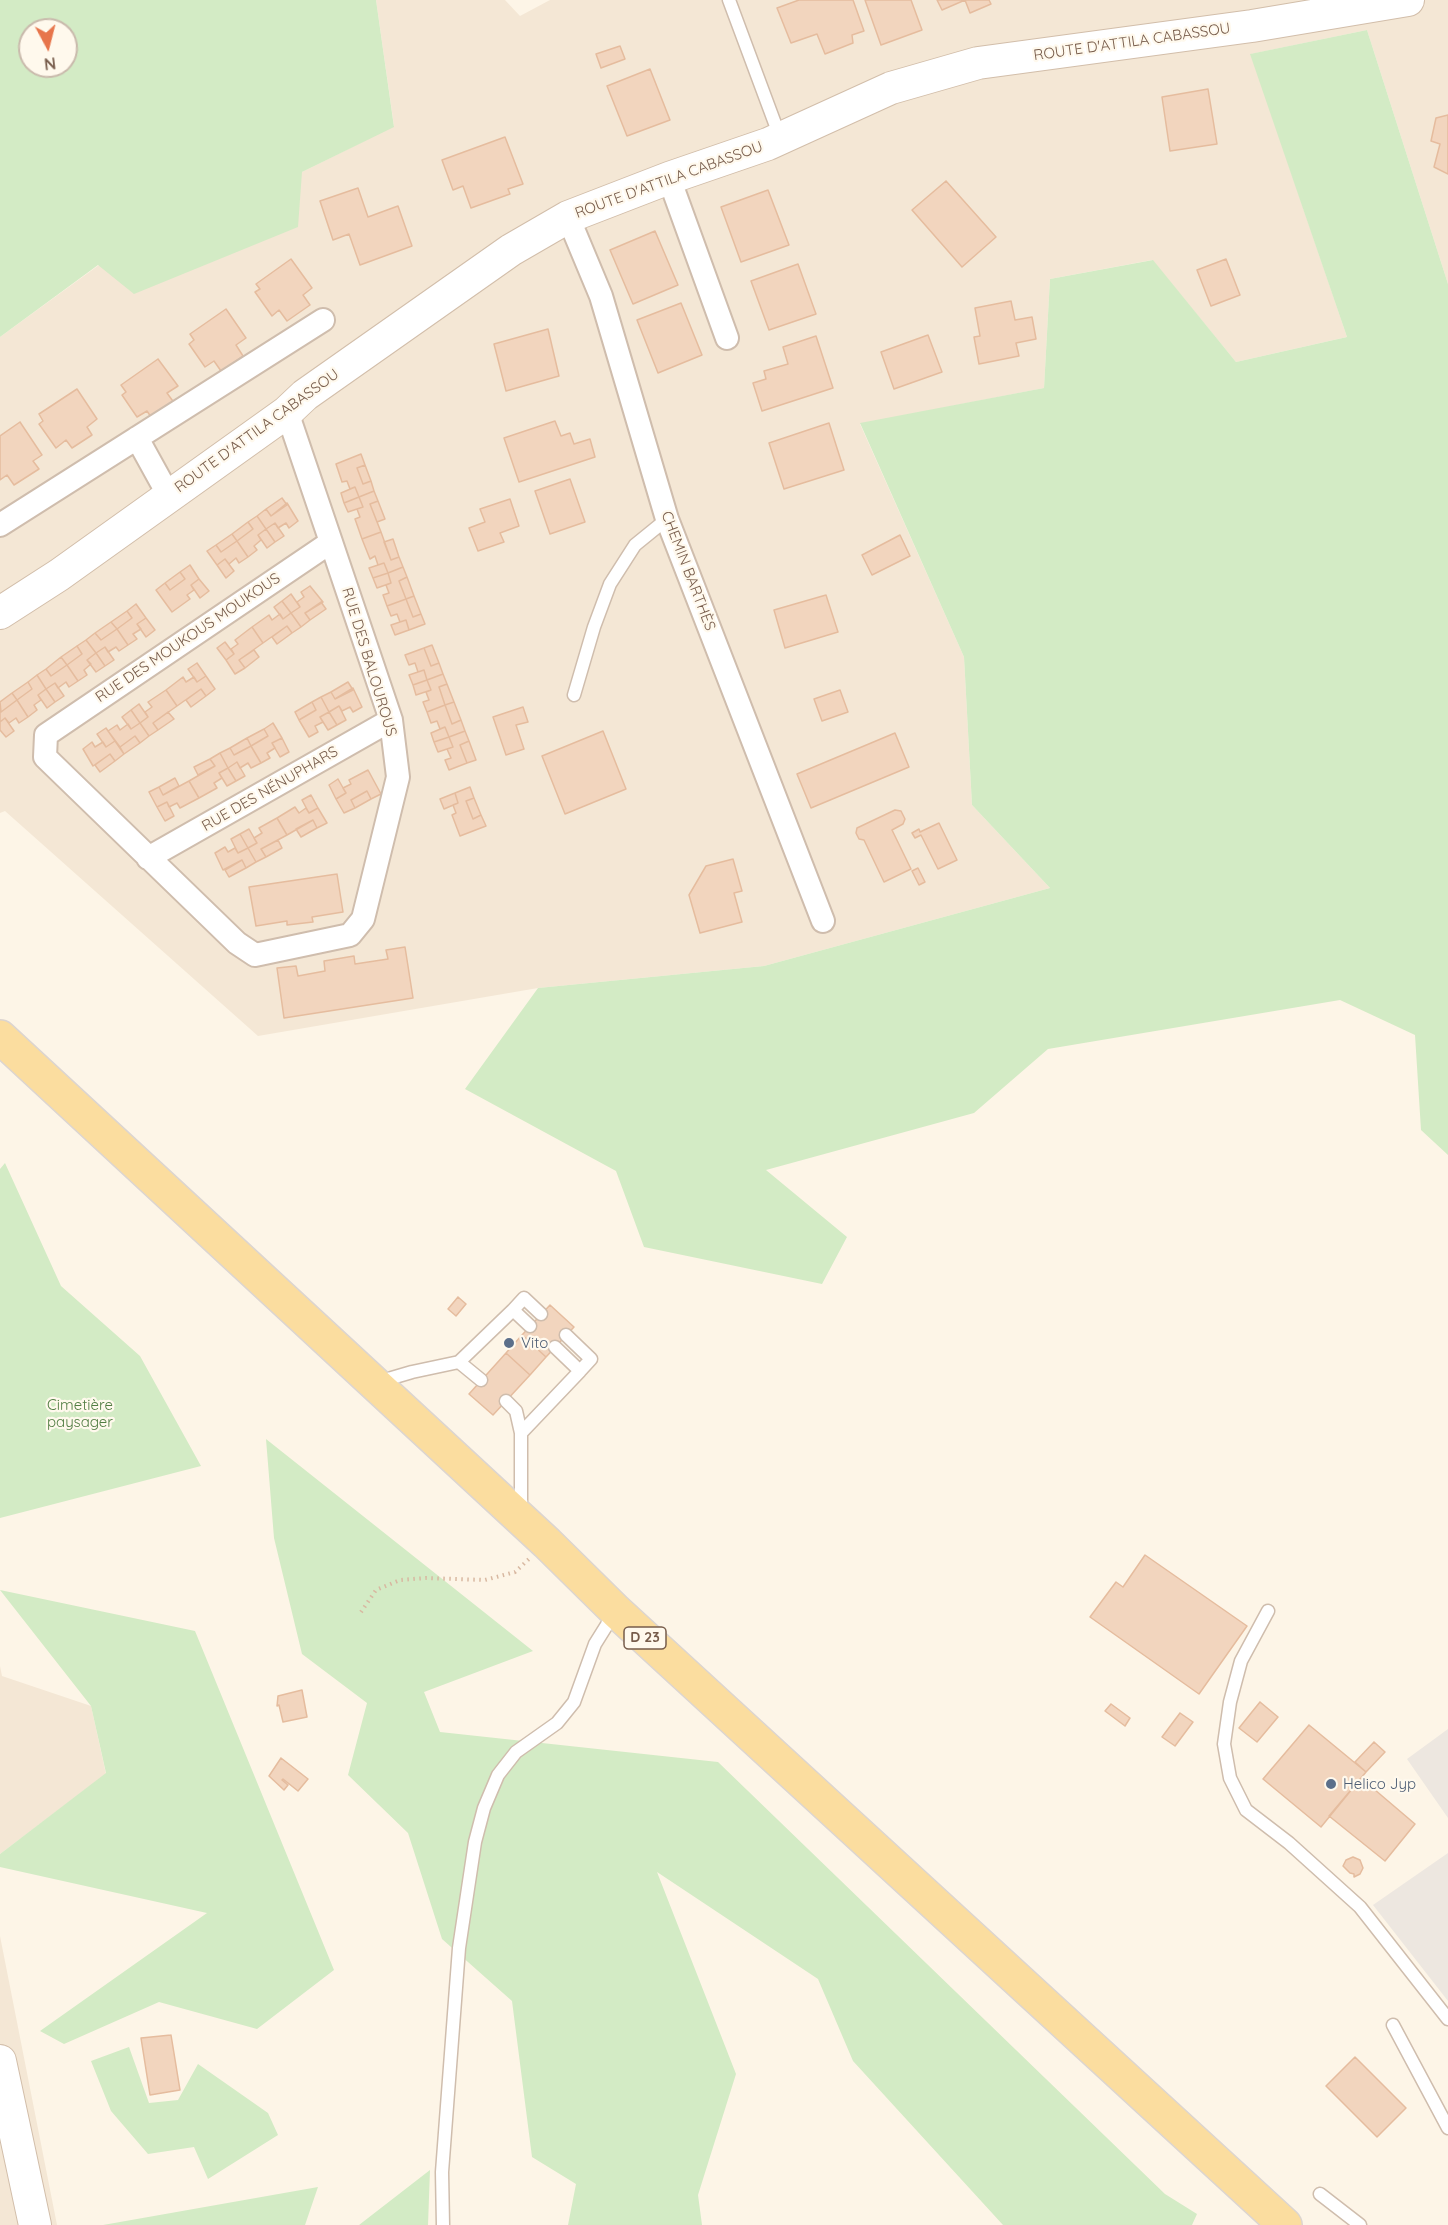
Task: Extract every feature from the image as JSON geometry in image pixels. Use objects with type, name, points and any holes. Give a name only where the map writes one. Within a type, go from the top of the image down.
[{"type":"main road","name":"ROUTE D'ATTILA CABASSOU","points":[[0,613],[59,575],[287,412],[305,395],[511,250],[568,217],[669,177],[780,138],[891,88],[978,63],[1252,26],[1408,0]]},
{"type":"main road","name":"D 23","points":[[3,1046],[375,1383],[547,1543],[616,1611],[1285,2225]]},
{"type":"main road","points":[[0,2061],[5,2109],[35,2225]]},
{"type":"street","points":[[669,177],[728,338]]},
{"type":"street","name":"CHEMIN BARTHÈS","points":[[568,217],[601,296],[667,519],[823,921]]},
{"type":"street","points":[[0,525],[323,320]]},
{"type":"street","name":"RUE DES BALOUROUS","points":[[46,735],[45,757],[237,943],[255,955],[350,934],[363,919],[398,777],[391,720],[287,412]]},
{"type":"street","points":[[137,438],[169,496]]},
{"type":"street","name":"RUE DES MOUKOUS MOUKOUS","points":[[46,735],[331,542]]},
{"type":"street","name":"RUE DES NÉNUPHARS","points":[[148,858],[391,720]]},
{"type":"lane","points":[[729,0],[780,138]]},
{"type":"lane","points":[[573,695],[610,584],[635,544],[667,519]]},
{"type":"lane","points":[[375,1383],[459,1362],[524,1298],[541,1314]]},
{"type":"lane","points":[[513,1310],[531,1326]]},
{"type":"lane","points":[[521,1433],[591,1359],[566,1335]]},
{"type":"lane","points":[[555,1347],[580,1371]]},
{"type":"lane","points":[[459,1362],[481,1380]]},
{"type":"lane","points":[[506,1401],[516,1411],[521,1433],[521,1520]]},
{"type":"lane","points":[[443,2225],[442,2172],[459,1948],[475,1842],[484,1808],[498,1775],[516,1752],[557,1723],[574,1702],[595,1644],[616,1611]]},
{"type":"lane","points":[[1268,1611],[1241,1660],[1230,1702],[1224,1744],[1230,1778],[1246,1810],[1289,1843],[1360,1907],[1448,2019]]},
{"type":"lane","points":[[1393,2025],[1448,2128]]},
{"type":"lane","points":[[1320,2194],[1360,2225]]},
{"type":"path","points":[[361,1612],[376,1590],[399,1580],[426,1578],[485,1580],[515,1572],[547,1543]]},
{"type":"shaded area","points":[[376,0],[505,0],[520,16],[550,0],[1448,0],[1448,284],[1367,30],[1251,54],[1347,337],[1236,362],[1152,260],[1050,279],[1044,388],[860,424],[964,657],[972,805],[1050,888],[764,966],[538,988],[258,1036],[5,811],[0,813],[0,337],[99,265],[302,172],[394,126]]},
{"type":"shaded area","points":[[0,1666],[2,1676],[91,1706],[106,1774],[0,1854]]},
{"type":"shaded area","points":[[1448,1729],[1448,1818],[1407,1759]]},
{"type":"shaded area","points":[[1448,1853],[1448,2001],[1373,1905]]},
{"type":"shaded area","points":[[0,1936],[57,2225],[0,2225]]},
{"type":"green space","points":[[0,0],[376,0],[394,127],[302,172],[298,227],[134,294],[98,265],[0,337]]},
{"type":"green space","points":[[1367,30],[1448,284],[1448,1155],[1421,1130],[1415,1035],[1340,1000],[1048,1049],[974,1113],[766,1170],[847,1237],[822,1284],[644,1247],[616,1171],[465,1089],[538,988],[764,966],[1050,888],[972,805],[964,657],[860,423],[1044,388],[1050,279],[1153,260],[1236,362],[1347,337],[1250,54]]},
{"type":"green space","name":"Cimetière paysager","points":[[5,1163],[61,1286],[140,1356],[201,1466],[0,1518],[0,1169]]},
{"type":"green space","points":[[266,1439],[533,1651],[424,1692],[440,1732],[718,1762],[1165,2194],[1197,2214],[1192,2225],[1003,2225],[853,2061],[818,1979],[657,1872],[736,2074],[698,2195],[702,2225],[568,2225],[576,2184],[532,2157],[512,2001],[442,1939],[408,1833],[348,1775],[367,1703],[302,1654],[274,1538]]},
{"type":"green space","points":[[0,1590],[195,1631],[334,1970],[257,2029],[159,2002],[64,2044],[40,2031],[207,1913],[0,1867],[0,1854],[106,1773],[91,1706]]},
{"type":"green space","points":[[129,2047],[149,2103],[178,2100],[198,2064],[268,2113],[278,2135],[208,2179],[194,2147],[148,2154],[111,2111],[91,2061]]},
{"type":"green space","points":[[430,2170],[428,2225],[359,2225]]},
{"type":"green space","points":[[318,2187],[305,2225],[103,2225]]},
{"type":"building","points":[[799,0],[853,0],[864,31],[852,35],[853,43],[825,54],[817,34],[791,43],[777,8]]},
{"type":"building","points":[[865,0],[911,0],[922,30],[881,45]]},
{"type":"building","points":[[937,0],[965,0],[942,10]]},
{"type":"building","points":[[965,0],[989,0],[991,4],[970,13]]},
{"type":"building","points":[[620,46],[625,59],[601,68],[596,54]]},
{"type":"building","points":[[650,69],[670,120],[627,136],[607,86]]},
{"type":"building","points":[[1208,89],[1217,144],[1170,151],[1162,97]]},
{"type":"building","points":[[1448,115],[1448,174],[1434,167],[1440,144],[1431,141],[1436,118]]},
{"type":"building","points":[[505,137],[523,184],[508,189],[510,194],[471,208],[463,186],[453,190],[442,160]]},
{"type":"building","points":[[946,181],[996,237],[962,267],[912,210]]},
{"type":"building","points":[[358,188],[368,217],[398,206],[412,246],[360,265],[349,234],[333,240],[320,201]]},
{"type":"building","points":[[768,190],[789,245],[741,262],[721,207]]},
{"type":"building","points":[[655,231],[678,285],[633,304],[610,250]]},
{"type":"building","points":[[291,259],[312,288],[303,295],[310,305],[287,321],[279,310],[272,316],[255,292],[260,289],[256,284]]},
{"type":"building","points":[[1226,259],[1240,295],[1211,306],[1197,270]]},
{"type":"building","points":[[798,264],[816,314],[769,330],[751,281]]},
{"type":"building","points":[[1011,301],[1015,320],[1032,317],[1036,339],[1016,343],[1019,356],[979,364],[974,337],[980,336],[975,308]]},
{"type":"building","points":[[681,303],[702,355],[658,373],[637,320]]},
{"type":"building","points":[[226,309],[246,338],[236,345],[243,356],[221,371],[214,361],[205,367],[189,344],[194,340],[190,334]]},
{"type":"building","points":[[548,329],[559,376],[506,391],[494,344]]},
{"type":"building","points":[[928,335],[942,372],[894,389],[881,352]]},
{"type":"building","points":[[816,336],[833,388],[762,411],[753,383],[766,379],[764,371],[788,364],[783,347]]},
{"type":"building","points":[[158,359],[178,386],[167,393],[175,404],[153,420],[147,411],[137,417],[122,395],[126,392],[121,385]]},
{"type":"building","points":[[77,389],[97,419],[87,427],[92,435],[72,448],[66,440],[56,448],[39,424],[43,421],[39,414]]},
{"type":"building","points":[[555,421],[561,436],[570,433],[574,444],[590,439],[595,457],[519,482],[504,438]]},
{"type":"building","points":[[20,422],[42,455],[33,461],[39,469],[14,485],[7,475],[0,480],[0,436]]},
{"type":"building","points":[[829,423],[844,470],[784,489],[769,443]]},
{"type":"building","points":[[361,454],[365,465],[357,468],[363,484],[371,481],[374,491],[359,497],[355,487],[350,489],[347,481],[342,482],[336,464]]},
{"type":"building","points":[[365,465],[371,481],[363,484],[357,468]]},
{"type":"building","points":[[570,479],[585,522],[550,534],[535,491]]},
{"type":"building","points":[[355,487],[359,497],[344,503],[341,493]]},
{"type":"building","points":[[374,491],[378,501],[370,504],[381,532],[362,539],[355,519],[360,517],[357,509],[363,507],[359,497]]},
{"type":"building","points":[[359,497],[363,507],[348,512],[344,503]]},
{"type":"building","points":[[282,498],[287,505],[271,516],[266,509]]},
{"type":"building","points":[[510,499],[519,526],[500,533],[504,542],[478,551],[469,528],[485,522],[480,509]]},
{"type":"building","points":[[378,501],[385,519],[377,522],[370,504]]},
{"type":"building","points":[[287,503],[298,521],[289,528],[286,523],[278,528],[275,523],[266,529],[257,516],[266,509],[271,516]]},
{"type":"building","points":[[257,516],[266,529],[258,535],[261,540],[254,546],[257,550],[248,557],[237,541],[253,529],[248,522]]},
{"type":"building","points":[[248,522],[253,529],[237,541],[232,534]]},
{"type":"building","points":[[275,523],[284,536],[275,542],[266,529]]},
{"type":"building","points":[[266,529],[275,542],[267,548],[258,535]]},
{"type":"building","points":[[381,532],[391,560],[399,557],[403,567],[388,573],[384,563],[378,565],[375,556],[370,559],[362,539]]},
{"type":"building","points":[[232,534],[237,541],[221,552],[216,545]]},
{"type":"building","points":[[900,535],[910,556],[872,575],[862,555]]},
{"type":"building","points":[[393,539],[399,557],[391,560],[384,542]]},
{"type":"building","points":[[237,541],[248,557],[239,563],[236,558],[229,564],[225,559],[217,565],[207,551],[216,545],[221,552]]},
{"type":"building","points":[[225,559],[234,571],[226,578],[217,565]]},
{"type":"building","points":[[384,563],[388,573],[373,578],[369,568]]},
{"type":"building","points":[[190,565],[199,579],[191,585],[194,590],[187,595],[190,599],[172,612],[156,590],[165,583],[170,590],[185,579],[180,572]]},
{"type":"building","points":[[403,567],[407,577],[399,581],[406,599],[387,606],[383,595],[389,593],[386,585],[391,583],[388,573]]},
{"type":"building","points":[[180,572],[185,579],[170,590],[165,583]]},
{"type":"building","points":[[388,573],[391,583],[377,588],[373,578]]},
{"type":"building","points":[[407,577],[414,596],[406,599],[399,581]]},
{"type":"building","points":[[199,579],[209,591],[200,598],[191,585]]},
{"type":"building","points":[[310,586],[323,602],[305,613],[310,620],[301,627],[291,613],[300,607],[297,602],[304,597],[301,592]]},
{"type":"building","points":[[291,594],[300,607],[291,613],[282,601]]},
{"type":"building","points":[[826,595],[838,632],[785,648],[774,610]]},
{"type":"building","points":[[414,596],[421,614],[413,617],[406,599]]},
{"type":"building","points":[[406,599],[413,617],[421,614],[425,624],[409,630],[406,620],[400,622],[397,614],[391,616],[387,606]]},
{"type":"building","points":[[282,601],[291,613],[283,619],[274,607]]},
{"type":"building","points":[[321,602],[326,609],[310,620],[305,613]]},
{"type":"building","points":[[136,604],[146,618],[137,624],[141,629],[133,634],[137,639],[128,645],[117,629],[132,618],[127,611]]},
{"type":"building","points":[[127,611],[132,618],[117,629],[111,622]]},
{"type":"building","points":[[291,613],[301,627],[292,633],[287,626],[263,643],[252,627],[269,615],[272,620],[280,614],[283,619]]},
{"type":"building","points":[[146,618],[155,630],[146,637],[137,624]]},
{"type":"building","points":[[406,620],[409,630],[395,635],[391,625]]},
{"type":"building","points":[[111,622],[117,629],[101,640],[95,633]]},
{"type":"building","points":[[287,626],[292,633],[277,644],[272,637]]},
{"type":"building","points":[[252,627],[263,643],[239,660],[245,668],[235,674],[226,660],[234,654],[231,649],[238,644],[235,640]]},
{"type":"building","points":[[117,629],[128,645],[119,651],[116,647],[108,652],[105,647],[96,653],[86,640],[95,633],[101,640]]},
{"type":"building","points":[[86,640],[96,653],[87,660],[91,664],[84,670],[87,675],[78,681],[67,665],[82,654],[77,646]]},
{"type":"building","points":[[225,642],[234,654],[226,660],[217,648]]},
{"type":"building","points":[[432,645],[439,663],[431,666],[424,648]]},
{"type":"building","points":[[77,646],[82,654],[67,665],[61,657]]},
{"type":"building","points":[[105,647],[114,660],[105,666],[96,653]]},
{"type":"building","points":[[424,648],[431,666],[439,663],[443,674],[427,680],[424,670],[418,672],[415,663],[409,665],[405,655]]},
{"type":"building","points":[[254,650],[259,657],[245,668],[239,660]]},
{"type":"building","points":[[96,653],[105,666],[96,672],[87,660]]},
{"type":"building","points":[[61,657],[67,665],[51,676],[46,669]]},
{"type":"building","points":[[197,663],[206,676],[197,682],[188,669]]},
{"type":"building","points":[[67,665],[78,681],[69,687],[66,682],[58,688],[55,683],[46,689],[37,675],[46,669],[51,676]]},
{"type":"building","points":[[424,670],[427,680],[413,685],[409,675]]},
{"type":"building","points":[[443,674],[447,684],[439,687],[445,705],[427,712],[423,702],[429,700],[426,692],[431,690],[427,680]]},
{"type":"building","points":[[37,675],[46,689],[38,695],[41,700],[34,705],[37,710],[28,717],[17,700],[32,689],[28,682]]},
{"type":"building","points":[[206,676],[215,689],[206,696],[201,689],[177,706],[166,690],[183,677],[186,682],[194,677],[197,682]]},
{"type":"building","points":[[427,680],[431,690],[416,695],[413,685]]},
{"type":"building","points":[[28,682],[32,689],[17,700],[12,693]]},
{"type":"building","points":[[348,682],[353,690],[335,699],[331,692]]},
{"type":"building","points":[[55,683],[64,696],[55,702],[46,689]]},
{"type":"building","points":[[447,684],[454,702],[445,705],[439,687]]},
{"type":"building","points":[[353,688],[362,707],[353,712],[350,707],[342,711],[339,706],[329,712],[321,697],[331,692],[335,699]]},
{"type":"building","points":[[46,689],[55,702],[47,708],[38,695]]},
{"type":"building","points":[[201,689],[206,696],[191,707],[186,700]]},
{"type":"building","points":[[166,690],[177,706],[153,723],[158,730],[149,736],[140,723],[148,717],[145,712],[152,707],[148,702]]},
{"type":"building","points":[[840,690],[848,712],[822,721],[814,699]]},
{"type":"building","points":[[12,693],[17,700],[1,712],[0,702]]},
{"type":"building","points":[[321,697],[329,712],[320,717],[323,722],[315,726],[318,732],[309,737],[299,720],[316,710],[312,702]]},
{"type":"building","points":[[17,700],[28,717],[19,723],[16,718],[9,723],[5,718],[0,722],[0,710],[1,712]]},
{"type":"building","points":[[312,702],[316,710],[299,720],[295,712]]},
{"type":"building","points":[[454,702],[461,720],[452,724],[445,705]]},
{"type":"building","points":[[139,704],[148,717],[140,723],[131,710]]},
{"type":"building","points":[[445,705],[452,724],[461,720],[465,731],[449,737],[445,727],[440,729],[437,721],[431,723],[427,712]]},
{"type":"building","points":[[339,706],[346,720],[337,725],[329,712]]},
{"type":"building","points":[[523,707],[528,722],[516,725],[524,749],[506,755],[493,717]]},
{"type":"building","points":[[131,710],[140,723],[131,729],[122,717]]},
{"type":"building","points":[[168,712],[174,719],[158,730],[153,723]]},
{"type":"building","points":[[329,712],[337,725],[328,730],[320,717]]},
{"type":"building","points":[[5,718],[14,731],[6,737],[0,730],[0,722]]},
{"type":"building","points":[[140,723],[149,736],[140,743],[135,736],[120,747],[108,731],[117,725],[120,730],[128,724],[131,729]]},
{"type":"building","points":[[273,723],[282,738],[272,743],[275,748],[267,753],[270,758],[261,763],[251,746],[268,736],[264,729]]},
{"type":"building","points":[[445,727],[449,737],[434,742],[431,733]]},
{"type":"building","points":[[106,728],[115,741],[106,747],[97,734]]},
{"type":"building","points":[[264,729],[268,736],[251,746],[247,738]]},
{"type":"building","points":[[465,731],[469,741],[460,745],[467,763],[449,770],[445,760],[451,758],[447,749],[453,747],[449,737]]},
{"type":"building","points":[[603,731],[626,789],[565,814],[542,756]]},
{"type":"building","points":[[895,733],[909,767],[811,808],[797,774]]},
{"type":"building","points":[[135,736],[140,743],[124,754],[120,747]]},
{"type":"building","points":[[449,737],[453,747],[438,752],[434,742]]},
{"type":"building","points":[[247,738],[251,746],[234,755],[230,748]]},
{"type":"building","points":[[282,738],[289,752],[280,757],[272,743]]},
{"type":"building","points":[[115,741],[124,754],[115,761],[110,754],[93,766],[83,749],[92,742],[95,747],[103,742],[106,747]]},
{"type":"building","points":[[469,741],[476,760],[467,763],[460,745]]},
{"type":"building","points":[[251,746],[261,763],[251,768],[248,763],[240,768],[237,762],[228,768],[220,753],[230,748],[234,755]]},
{"type":"building","points":[[220,753],[228,768],[219,773],[222,778],[214,783],[217,788],[199,798],[189,781],[215,766],[210,759]]},
{"type":"building","points":[[110,754],[115,761],[100,772],[95,765]]},
{"type":"building","points":[[210,759],[215,766],[198,775],[194,767]]},
{"type":"building","points":[[237,762],[245,776],[236,781],[228,768]]},
{"type":"building","points":[[228,768],[236,781],[227,786],[219,773]]},
{"type":"building","points":[[368,770],[381,794],[371,799],[367,791],[351,800],[355,808],[344,813],[336,799],[346,793],[343,788],[351,784],[349,780]]},
{"type":"building","points":[[175,778],[179,786],[163,795],[159,787]]},
{"type":"building","points":[[338,779],[346,793],[336,799],[329,785]]},
{"type":"building","points":[[189,781],[199,798],[180,808],[177,803],[169,807],[167,802],[157,807],[149,792],[159,787],[163,795]]},
{"type":"building","points":[[470,787],[474,798],[466,801],[473,819],[481,815],[486,826],[460,836],[452,815],[456,813],[453,805],[458,803],[455,793]]},
{"type":"building","points":[[367,791],[371,799],[355,808],[351,800]]},
{"type":"building","points":[[455,793],[458,803],[444,809],[440,799]]},
{"type":"building","points":[[311,795],[318,808],[309,813],[302,800]]},
{"type":"building","points":[[474,798],[481,815],[473,819],[466,801]]},
{"type":"building","points":[[167,802],[174,816],[165,821],[157,807]]},
{"type":"building","points":[[295,807],[299,813],[306,808],[309,813],[318,808],[327,823],[317,828],[313,820],[287,835],[277,818]]},
{"type":"building","points":[[895,810],[901,811],[905,819],[903,824],[892,830],[911,869],[884,882],[864,840],[859,839],[856,833],[857,828]]},
{"type":"building","points":[[277,818],[287,835],[261,849],[266,857],[256,862],[248,848],[257,843],[254,838],[262,833],[259,828]]},
{"type":"building","points":[[313,820],[317,828],[301,837],[296,829]]},
{"type":"building","points":[[939,823],[957,860],[938,869],[921,835],[915,838],[912,833],[919,829],[920,832]]},
{"type":"building","points":[[249,829],[257,843],[248,848],[240,834]]},
{"type":"building","points":[[240,834],[248,848],[238,853],[231,839]]},
{"type":"building","points":[[278,840],[282,848],[266,857],[261,849]]},
{"type":"building","points":[[225,847],[228,852],[235,848],[238,853],[248,848],[256,862],[246,868],[242,860],[223,870],[215,853]]},
{"type":"building","points":[[733,859],[742,891],[734,893],[742,922],[700,933],[689,895],[706,866]]},
{"type":"building","points":[[242,860],[246,868],[229,877],[225,870]]},
{"type":"building","points":[[918,868],[925,882],[919,885],[912,871]]},
{"type":"building","points":[[337,874],[343,912],[312,917],[313,922],[287,925],[287,921],[256,926],[249,887]]},
{"type":"building","points":[[405,947],[413,998],[284,1018],[277,968],[296,966],[298,976],[325,971],[324,961],[354,956],[355,964],[388,959],[386,950]]},
{"type":"building","points":[[458,1297],[466,1304],[456,1316],[448,1309]]},
{"type":"building","points":[[550,1305],[574,1327],[546,1357],[522,1335]]},
{"type":"building","points":[[522,1335],[546,1357],[530,1375],[506,1353]]},
{"type":"building","points":[[506,1353],[530,1375],[493,1415],[469,1394]]},
{"type":"building","points":[[1145,1555],[1247,1626],[1199,1694],[1090,1617],[1116,1582],[1123,1587]]},
{"type":"building","points":[[302,1690],[307,1717],[283,1722],[279,1705],[277,1706],[278,1696]]},
{"type":"building","points":[[1260,1702],[1278,1717],[1257,1742],[1239,1728]]},
{"type":"building","points":[[1111,1704],[1130,1718],[1125,1726],[1105,1711]]},
{"type":"building","points":[[1180,1713],[1193,1722],[1175,1746],[1162,1737]]},
{"type":"building","points":[[1309,1725],[1366,1772],[1321,1827],[1263,1779]]},
{"type":"building","points":[[1374,1742],[1385,1752],[1366,1772],[1355,1762]]},
{"type":"building","points":[[281,1758],[308,1779],[298,1791],[283,1779],[288,1785],[284,1790],[269,1776]]},
{"type":"building","points":[[1361,1778],[1415,1824],[1385,1861],[1329,1816]]},
{"type":"building","points":[[1353,1857],[1360,1860],[1363,1868],[1360,1874],[1354,1877],[1354,1874],[1343,1866],[1346,1860]]},
{"type":"building","points":[[171,2035],[180,2090],[150,2095],[141,2038]]},
{"type":"building","points":[[1355,2057],[1406,2108],[1377,2137],[1326,2086]]},
{"type":"place","name":"Vito","points":[[509,1343]]},
{"type":"place","name":"Helico Jyp","points":[[1331,1784]]}]
